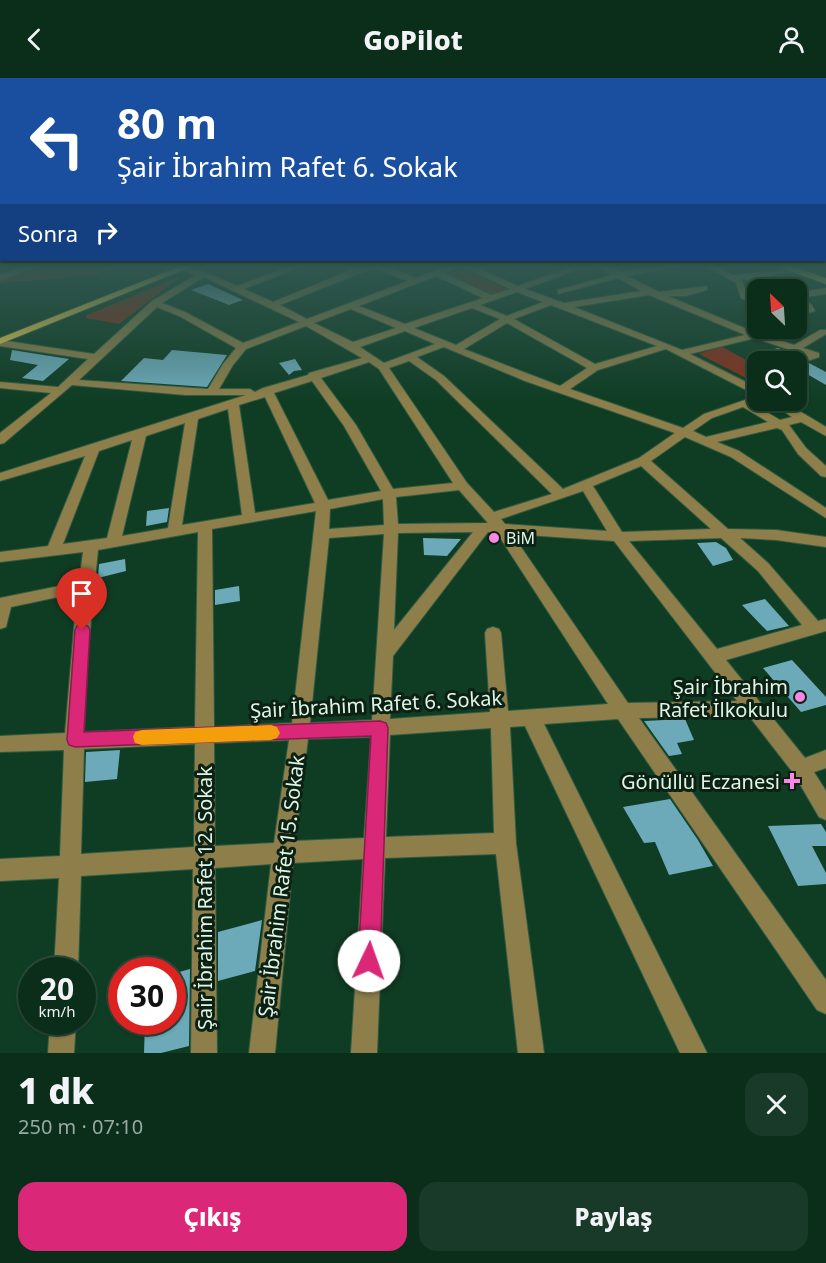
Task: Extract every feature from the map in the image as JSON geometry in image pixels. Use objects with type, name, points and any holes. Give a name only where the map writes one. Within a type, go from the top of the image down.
[{"type":"main road","points":[[0,342],[81,310]]},
{"type":"street","points":[[2,436],[70,382],[148,310]]},
{"type":"street","points":[[171,310],[242,347]]},
{"type":"street","points":[[283,310],[352,346],[383,367],[462,486],[493,524],[826,1001]]},
{"type":"street","points":[[212,392],[228,364],[242,347],[338,310]]},
{"type":"street","points":[[361,310],[562,390],[684,432],[735,454],[826,514]]},
{"type":"street","points":[[352,346],[460,310]]},
{"type":"street","points":[[484,310],[507,319],[594,368]]},
{"type":"street","points":[[456,349],[507,319],[531,310]]},
{"type":"street","points":[[572,310],[667,346],[745,386]]},
{"type":"street","points":[[695,310],[747,329]]},
{"type":"street","points":[[797,347],[823,332]]},
{"type":"street","points":[[680,353],[747,333]]},
{"type":"street","points":[[775,339],[815,355]]},
{"type":"street","points":[[0,342],[97,357]]},
{"type":"street","points":[[383,367],[443,344]]},
{"type":"street","points":[[562,390],[594,368],[667,346]]},
{"type":"street","points":[[807,358],[826,350]]},
{"type":"street","points":[[410,357],[440,378],[561,495]]},
{"type":"street","points":[[0,477],[94,449],[313,375],[368,359]]},
{"type":"street","points":[[313,375],[350,425],[389,494],[391,529],[364,1053]]},
{"type":"street","points":[[70,382],[212,392],[265,391]]},
{"type":"street","points":[[0,385],[60,390]]},
{"type":"street","points":[[265,391],[322,505]]},
{"type":"street","points":[[233,402],[249,518]]},
{"type":"street","points":[[384,655],[493,524],[643,461],[708,416],[747,403]]},
{"type":"street","points":[[744,404],[786,428],[802,451],[826,473]]},
{"type":"street","points":[[792,411],[826,432]]},
{"type":"street","points":[[174,532],[192,417]]},
{"type":"street","points":[[704,441],[804,418]]},
{"type":"street","points":[[114,541],[140,434]]},
{"type":"street","points":[[54,550],[94,449]]},
{"type":"street","points":[[643,461],[763,567],[820,627],[714,657]]},
{"type":"street","points":[[586,485],[618,537],[801,768],[826,810]]},
{"type":"street","points":[[0,557],[91,546],[389,494],[462,486]]},
{"type":"street","name":"Şair İbrahim Rafet 15. Sokak","points":[[262,1053],[282,852],[300,732],[322,534],[322,505]]},
{"type":"street","points":[[322,534],[493,524],[618,537],[722,533],[777,535],[826,542]]},
{"type":"street","name":"Şair İbrahim Rafet 12. Sokak","points":[[204,1053],[205,527]]},
{"type":"street","points":[[67,957],[75,740],[85,586],[91,546]]},
{"type":"street","points":[[0,623],[2,604],[85,586]]},
{"type":"street","points":[[493,633],[500,720],[505,843],[531,1053]]},
{"type":"street","name":"Şair İbrahim Rafet 6. Sokak","points":[[0,744],[380,728],[623,711],[754,708]]},
{"type":"street","points":[[531,718],[694,1053]]},
{"type":"street","points":[[801,768],[826,759]]},
{"type":"street","points":[[0,870],[203,859],[376,846],[505,843]]},
{"type":"street","points":[[61,1053],[62,1035]]},
{"type":"shaded area","points":[[100,310],[138,310],[119,324],[86,318],[87,315]]},
{"type":"shaded area","points":[[721,346],[747,360],[747,378],[699,354]]},
{"type":"building","points":[[778,348],[787,351],[767,351]]},
{"type":"building","points":[[12,350],[69,359],[43,381],[22,378],[38,365],[10,360]]},
{"type":"building","points":[[172,350],[227,355],[207,387],[121,381],[144,358],[163,360]]},
{"type":"building","points":[[295,359],[302,370],[294,371],[289,375],[279,363]]},
{"type":"building","points":[[809,363],[826,372],[826,385],[807,374]]},
{"type":"building","points":[[169,508],[167,522],[146,526],[147,511]]},
{"type":"building","points":[[423,538],[461,539],[447,556],[424,555]]},
{"type":"building","points":[[716,542],[726,548],[733,560],[713,566],[697,543]]},
{"type":"building","points":[[125,559],[126,571],[98,578],[99,564]]},
{"type":"building","points":[[239,586],[240,601],[215,605],[215,590]]},
{"type":"building","points":[[765,599],[789,626],[767,631],[742,605]]},
{"type":"building","points":[[792,660],[826,697],[826,705],[801,712],[763,668]]},
{"type":"building","points":[[685,719],[694,740],[677,743],[682,754],[669,756],[644,721]]},
{"type":"building","points":[[120,750],[117,779],[85,782],[86,752]]},
{"type":"building","points":[[670,799],[713,866],[669,875],[655,842],[644,843],[623,807]]},
{"type":"building","points":[[821,824],[826,832],[826,846],[812,846],[826,873],[826,884],[798,886],[768,826]]},
{"type":"building","points":[[262,920],[255,971],[218,981],[218,932]]},
{"type":"building","points":[[190,969],[189,1046],[161,1053],[144,1053],[145,1035],[186,1035],[186,970]]},
{"type":"slow traffic","points":[[142,737],[271,733]]},
{"type":"place","name":"BiM","points":[[494,538]]},
{"type":"place","name":"Şair İbrahim Rafet İlkokulu","points":[[800,697]]},
{"type":"place","name":"Gönüllü Eczanesi","points":[[792,781]]},
{"type":"route","points":[[82,630],[75,740],[380,728],[369,961]]}]
